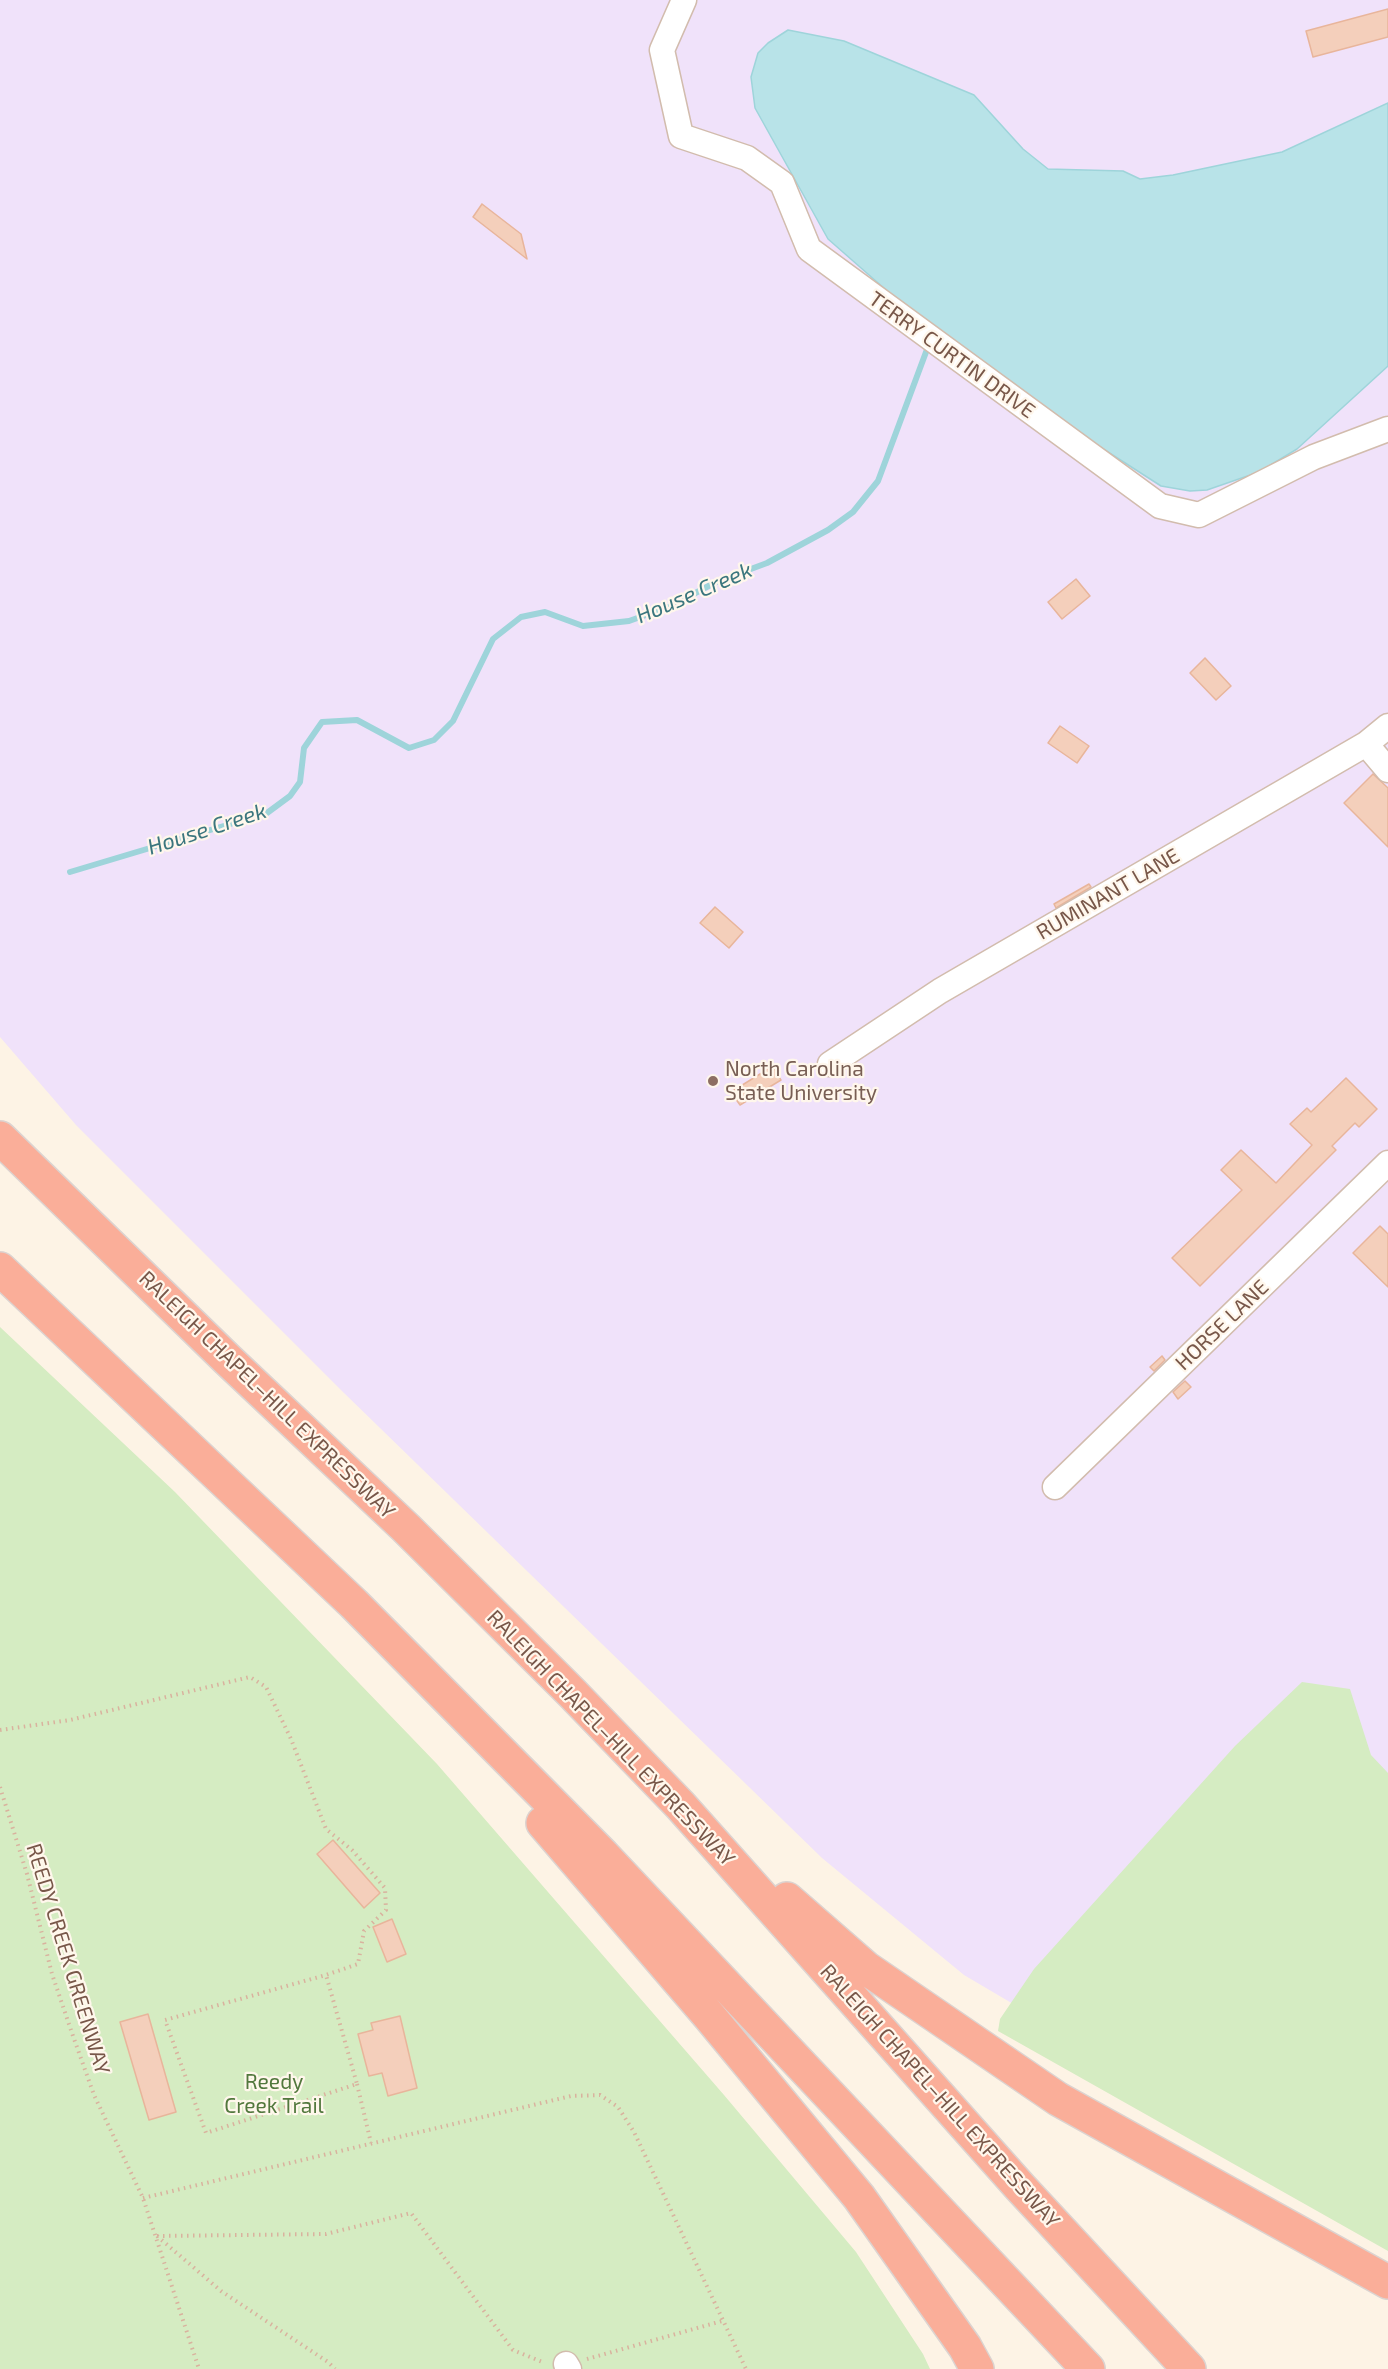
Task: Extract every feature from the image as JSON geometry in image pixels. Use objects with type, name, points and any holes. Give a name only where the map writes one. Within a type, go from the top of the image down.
[{"type":"highway","points":[[0,1120],[76,1211]]},
{"type":"highway","name":"RALEIGH CHAPEL–HILL EXPRESSWAY","points":[[0,1138],[236,1368],[423,1545],[572,1693],[680,1805],[1020,2187],[1189,2369]]},
{"type":"highway","points":[[0,1269],[354,1604],[603,1855],[1088,2369]]},
{"type":"highway","points":[[0,1278],[66,1333]]},
{"type":"highway","points":[[354,1604],[710,2017],[859,2197],[965,2347],[977,2369]]},
{"type":"highway","points":[[680,1805],[866,1968],[1058,2099],[1388,2282]]},
{"type":"lane","name":"TERRY CURTIN DRIVE","points":[[684,0],[662,50],[681,136],[747,158],[782,183],[809,249],[1160,506],[1199,515],[1314,457],[1388,429]]},
{"type":"lane","name":"RUMINANT LANE","points":[[830,1064],[940,991],[1366,744],[1388,726]]},
{"type":"lane","points":[[1366,744],[1388,770]]},
{"type":"lane","name":"HORSE LANE","points":[[1055,1486],[1388,1163]]},
{"type":"path","points":[[0,1730],[70,1720],[250,1677],[266,1687],[291,1739],[326,1829],[352,1850],[386,1888],[386,1910],[364,1930],[358,1964],[165,2020],[206,2133],[357,2084]]},
{"type":"path","name":"REEDY CREEK GREENWAY","points":[[0,1787],[27,1874],[52,1974],[72,2036],[94,2095],[143,2198],[199,2369]]},
{"type":"path","points":[[326,1975],[371,2142]]},
{"type":"path","points":[[143,2198],[571,2096],[600,2095],[618,2107],[634,2132],[746,2369]]},
{"type":"path","points":[[157,2236],[326,2234],[411,2213],[513,2350],[555,2367],[568,2367],[722,2321]]},
{"type":"path","name":"REEDY CREEK GREENWAY","points":[[157,2236],[221,2291],[328,2362],[335,2369]]},
{"type":"shaded area","name":"North Carolina State University","points":[[0,0],[1388,0],[1388,2225],[964,1975],[822,1858],[343,1392],[76,1125],[0,1037]]},
{"type":"green space","name":"Reedy Creek Trail","points":[[0,1327],[175,1492],[437,1764],[724,2095],[856,2252],[923,2354],[930,2369],[0,2369]]},
{"type":"green space","points":[[1302,1682],[1350,1689],[1371,1755],[1388,1773],[1388,2251],[998,2031],[1000,2019],[1034,1969],[1235,1746]]},
{"type":"water","points":[[788,30],[844,41],[974,95],[1023,149],[1048,169],[1123,171],[1140,179],[1173,175],[1282,152],[1388,103],[1388,366],[1297,449],[1259,472],[1207,490],[1190,491],[1161,486],[1027,400],[934,332],[828,239],[755,108],[751,77],[758,53],[768,43]]},
{"type":"building","points":[[1388,9],[1388,37],[1313,57],[1306,31]]},
{"type":"building","points":[[482,204],[521,234],[527,259],[473,217]]},
{"type":"building","points":[[1076,579],[1090,596],[1062,619],[1048,602]]},
{"type":"building","points":[[1205,658],[1231,686],[1216,700],[1190,673]]},
{"type":"building","points":[[1060,726],[1089,746],[1077,763],[1048,743]]},
{"type":"building","points":[[1373,774],[1388,788],[1388,847],[1344,803]]},
{"type":"building","points":[[1089,884],[1091,887],[1056,908],[1054,904]]},
{"type":"building","points":[[715,907],[743,932],[729,948],[700,923]]},
{"type":"building","points":[[773,1066],[781,1080],[740,1105],[731,1092]]},
{"type":"building","points":[[1346,1078],[1377,1109],[1359,1127],[1355,1123],[1332,1146],[1336,1150],[1200,1286],[1172,1258],[1242,1190],[1221,1170],[1241,1150],[1276,1183],[1312,1145],[1290,1124],[1307,1108],[1311,1112]]},
{"type":"building","points":[[1380,1226],[1388,1234],[1388,1287],[1353,1253]]},
{"type":"building","points":[[1162,1356],[1165,1360],[1154,1371],[1150,1367]]},
{"type":"building","points":[[1185,1381],[1191,1387],[1178,1399],[1173,1392]]},
{"type":"building","points":[[333,1840],[380,1893],[364,1908],[317,1854]]},
{"type":"building","points":[[392,1919],[406,1954],[387,1962],[373,1927]]},
{"type":"building","points":[[148,2014],[176,2112],[149,2120],[120,2022]]},
{"type":"building","points":[[400,2016],[417,2088],[388,2096],[382,2073],[369,2076],[358,2034],[373,2030],[371,2023]]},
{"type":"waterway","name":"House Creek","points":[[70,872],[267,813],[290,796],[300,782],[304,748],[322,722],[357,720],[409,748],[434,740],[453,721],[493,639],[521,617],[545,612],[583,626],[629,621],[671,606],[716,582],[767,563],[828,530],[853,512],[878,481],[929,344]]},
{"type":"place","name":"North Carolina State University","points":[[713,1081]]}]
